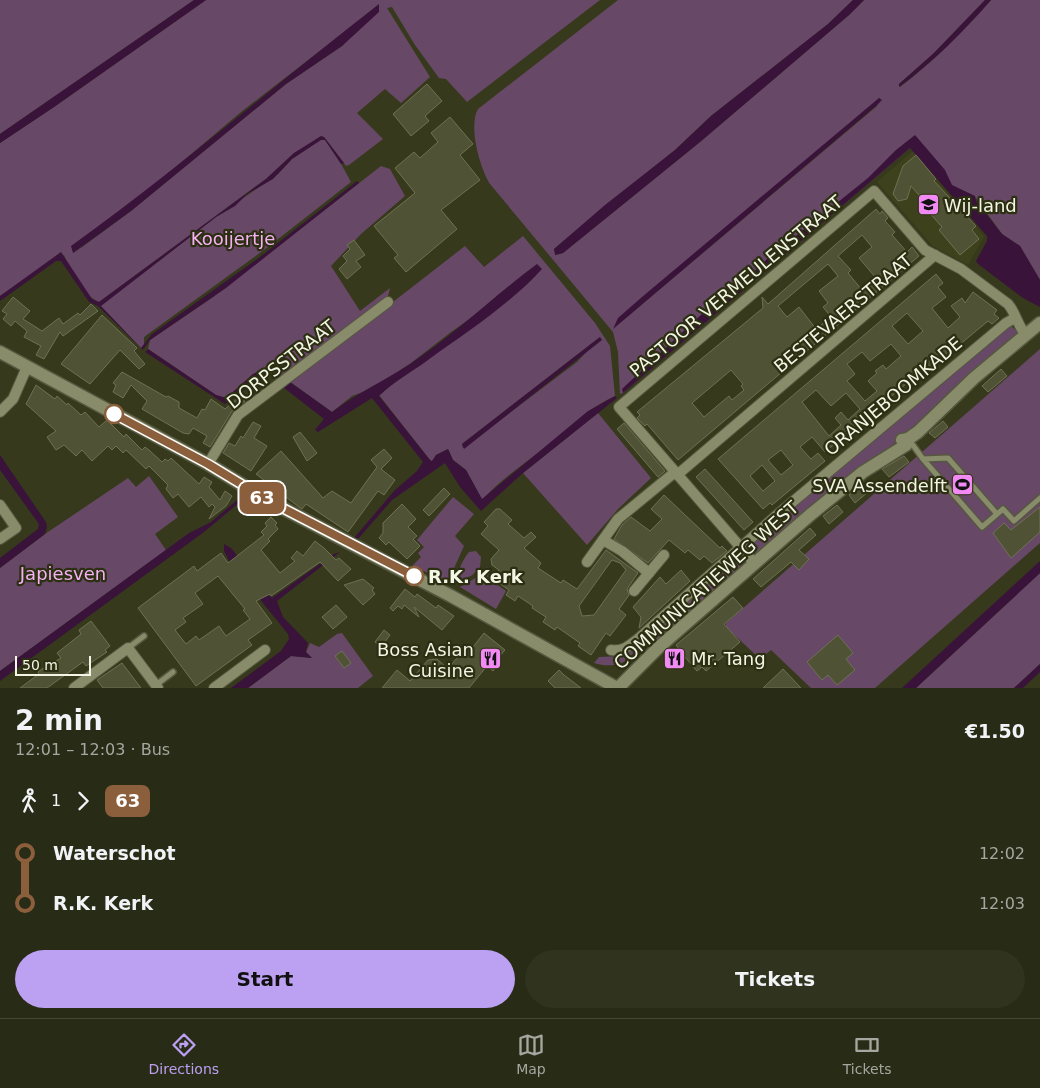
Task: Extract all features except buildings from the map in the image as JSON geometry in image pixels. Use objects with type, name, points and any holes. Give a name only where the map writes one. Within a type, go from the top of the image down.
[{"type":"street","name":"PASTOOR VERMEULENSTRAAT","points":[[676,473],[619,407],[874,191],[925,250],[935,255]]},
{"type":"street","name":"BESTEVAERSTRAAT","points":[[587,562],[618,519],[676,473],[935,255],[961,269],[1002,299],[1012,309],[1015,318],[1026,335]]},
{"type":"street","name":"DORPSSTRAAT","points":[[208,464],[238,415],[388,302]]},
{"type":"street","name":"ORANJEBOOMKADE","points":[[611,650],[619,651],[626,649],[718,569],[740,547],[999,329],[1015,318]]},
{"type":"street","name":"COMMUNICATIEWEG WEST","points":[[617,688],[659,647],[827,501],[888,454],[898,443],[908,439],[974,378],[1040,323]]},
{"type":"street","points":[[0,352],[208,464],[269,501],[451,596],[617,688]]},
{"type":"street","points":[[0,412],[13,399],[27,367]]},
{"type":"street","points":[[676,473],[755,564]]},
{"type":"street","points":[[0,505],[16,528],[0,539]]},
{"type":"street","points":[[603,540],[622,551],[649,573]]},
{"type":"street","points":[[634,591],[664,556]]},
{"type":"street","points":[[74,688],[128,648],[157,686]]},
{"type":"street","points":[[214,688],[265,650]]},
{"type":"lane","points":[[908,439],[982,527],[1003,509],[1014,521],[1040,498]]},
{"type":"lane","points":[[924,459],[948,458],[997,514]]},
{"type":"lane","points":[[128,648],[144,636]]},
{"type":"lane","points":[[157,686],[172,672]]},
{"type":"shaded area","points":[[194,0],[206,0],[0,143],[0,134]]},
{"type":"shaded area","points":[[853,0],[864,0],[849,15],[700,142],[563,253],[555,255],[554,249],[605,205],[675,150],[711,116],[828,24]]},
{"type":"shaded area","points":[[985,0],[991,0],[970,24],[924,67],[899,87],[899,84],[934,53]]},
{"type":"shaded area","points":[[379,4],[379,12],[342,46],[286,84],[131,211],[73,253],[71,246],[188,157]]},
{"type":"shaded area","points":[[879,98],[882,100],[877,105],[613,329],[618,318],[642,297]]},
{"type":"shaded area","points":[[915,135],[945,170],[952,185],[975,196],[976,201],[1002,234],[1020,246],[1040,280],[1040,307],[1023,298],[978,264],[976,261],[987,241],[987,236],[910,148],[623,393],[622,389],[703,313],[741,287],[761,264],[868,178],[896,150]]},
{"type":"shaded area","points":[[321,136],[324,137],[344,163],[341,164],[325,140],[321,140],[292,159],[273,179],[247,194],[235,206],[216,217],[101,306],[141,348],[152,334],[260,257],[357,181],[359,183],[226,288],[150,340],[143,350],[98,306],[89,302],[61,261],[56,261],[0,301],[0,296],[61,252],[92,299],[99,302],[266,179],[294,153]]},
{"type":"shaded area","name":"Wij-land","points":[[913,151],[984,236],[968,265],[933,246],[877,182]]},
{"type":"shaded area","points":[[537,264],[542,269],[502,306],[379,396],[430,460],[432,461],[436,455],[448,449],[453,460],[466,470],[482,499],[588,411],[615,396],[617,398],[523,473],[481,511],[460,487],[445,463],[392,500],[358,539],[354,538],[395,490],[417,471],[423,462],[372,398],[318,432],[315,430],[324,419],[283,387],[290,382],[332,412],[426,353]]},
{"type":"shaded area","points":[[600,337],[602,340],[464,449],[462,444]]},
{"type":"shaded area","points":[[148,349],[216,395],[226,398],[253,374],[269,366],[272,370],[225,404],[145,352]]},
{"type":"shaded area","points":[[0,455],[46,522],[47,527],[45,534],[0,568],[0,558],[38,529],[39,524],[0,470]]},
{"type":"shaded area","points":[[243,495],[246,497],[204,532],[0,681],[0,671],[189,533],[211,522]]},
{"type":"shaded area","points":[[224,544],[231,548],[272,598],[334,554],[340,552],[277,601],[283,617],[308,643],[306,652],[312,658],[291,656],[248,688],[231,688],[281,651],[289,639],[288,634],[229,561],[224,551]]},
{"type":"shaded area","points":[[1040,561],[1040,573],[916,688],[902,688]]},
{"type":"shaded area","points":[[1040,664],[1040,672],[1023,688],[1014,688]]},
{"type":"green space","points":[[0,0],[194,0],[0,134]]},
{"type":"green space","points":[[206,0],[600,0],[467,102],[446,79],[439,78],[415,45],[392,7],[387,8],[430,77],[401,103],[385,89],[357,113],[383,139],[346,166],[324,137],[294,153],[266,179],[99,302],[93,299],[78,282],[69,268],[64,255],[0,296],[0,143]],"holes":[[[379,5],[342,46],[286,84],[131,211],[74,253],[241,112]]]},
{"type":"green space","points":[[618,0],[853,0],[828,24],[711,116],[675,150],[554,249],[556,255],[563,253],[700,142],[849,15],[864,0],[985,0],[934,53],[899,84],[900,87],[947,46],[991,0],[1040,0],[1040,280],[1020,246],[1002,234],[976,198],[963,195],[910,148],[620,394],[618,352],[613,332],[486,177],[476,147],[474,126],[478,109]],"holes":[[[880,98],[877,106],[614,328],[700,249]]]},
{"type":"green space","name":"Kooijertje","points":[[321,139],[325,140],[339,160],[351,182],[268,247],[144,337],[144,345],[141,348],[100,306],[216,217],[278,174],[292,159]]},
{"type":"green space","points":[[381,166],[390,169],[405,196],[361,234],[331,266],[360,311],[390,288],[387,300],[279,383],[269,371],[253,374],[227,398],[216,395],[148,349],[150,340],[213,297]]},
{"type":"green space","points":[[523,236],[595,323],[610,346],[615,396],[590,411],[507,477],[482,500],[466,470],[453,460],[448,449],[436,455],[432,462],[379,395],[510,299],[541,269],[451,332],[411,363],[371,389],[352,396],[332,412],[290,382],[465,246],[484,267]],"holes":[[[600,337],[577,362],[463,448],[462,444]]]},
{"type":"green space","points":[[1011,326],[1017,331],[1017,336],[930,416],[826,496],[756,555],[748,548],[750,544]]},
{"type":"green space","name":"SVA Assendelft","points":[[1040,349],[1040,543],[875,688],[811,688],[771,650],[760,659],[726,627],[726,623]]},
{"type":"green space","points":[[598,413],[651,478],[618,509],[587,545],[523,473]]},
{"type":"green space","name":"Japiesven","points":[[149,476],[178,517],[155,534],[166,550],[0,671],[0,568],[45,534],[128,478],[136,487]]},
{"type":"green space","points":[[453,497],[474,514],[455,536],[464,546],[455,566],[451,583],[412,566],[421,557],[418,553],[424,547],[417,540]]},
{"type":"green space","points":[[476,551],[481,557],[480,568],[471,576],[458,580],[464,559],[469,552]]},
{"type":"green space","points":[[736,557],[745,559],[746,563],[663,635],[643,645],[646,636]]},
{"type":"green space","points":[[487,567],[490,571],[488,576],[506,591],[496,609],[460,587],[477,577]]},
{"type":"green space","points":[[1040,573],[1040,664],[1014,688],[916,688]]},
{"type":"green space","points":[[342,633],[373,676],[358,688],[248,688],[291,656],[312,658],[306,652],[310,643],[319,647],[337,634]]},
{"type":"green space","points":[[638,641],[632,655],[622,663],[601,665],[594,663],[599,657],[622,656]]},
{"type":"bus line","name":"63","points":[[114,414],[208,464],[269,501],[414,576]]},
{"type":"place","name":"Wij-land","points":[[928,205]]},
{"type":"place","name":"SVA Assendelft","points":[[963,485]]},
{"type":"place","name":"R.K. Kerk","points":[[414,576]]},
{"type":"place","name":"Mr. Tang","points":[[675,658]]},
{"type":"place","name":"Boss Asian Cuisine","points":[[490,659]]}]
